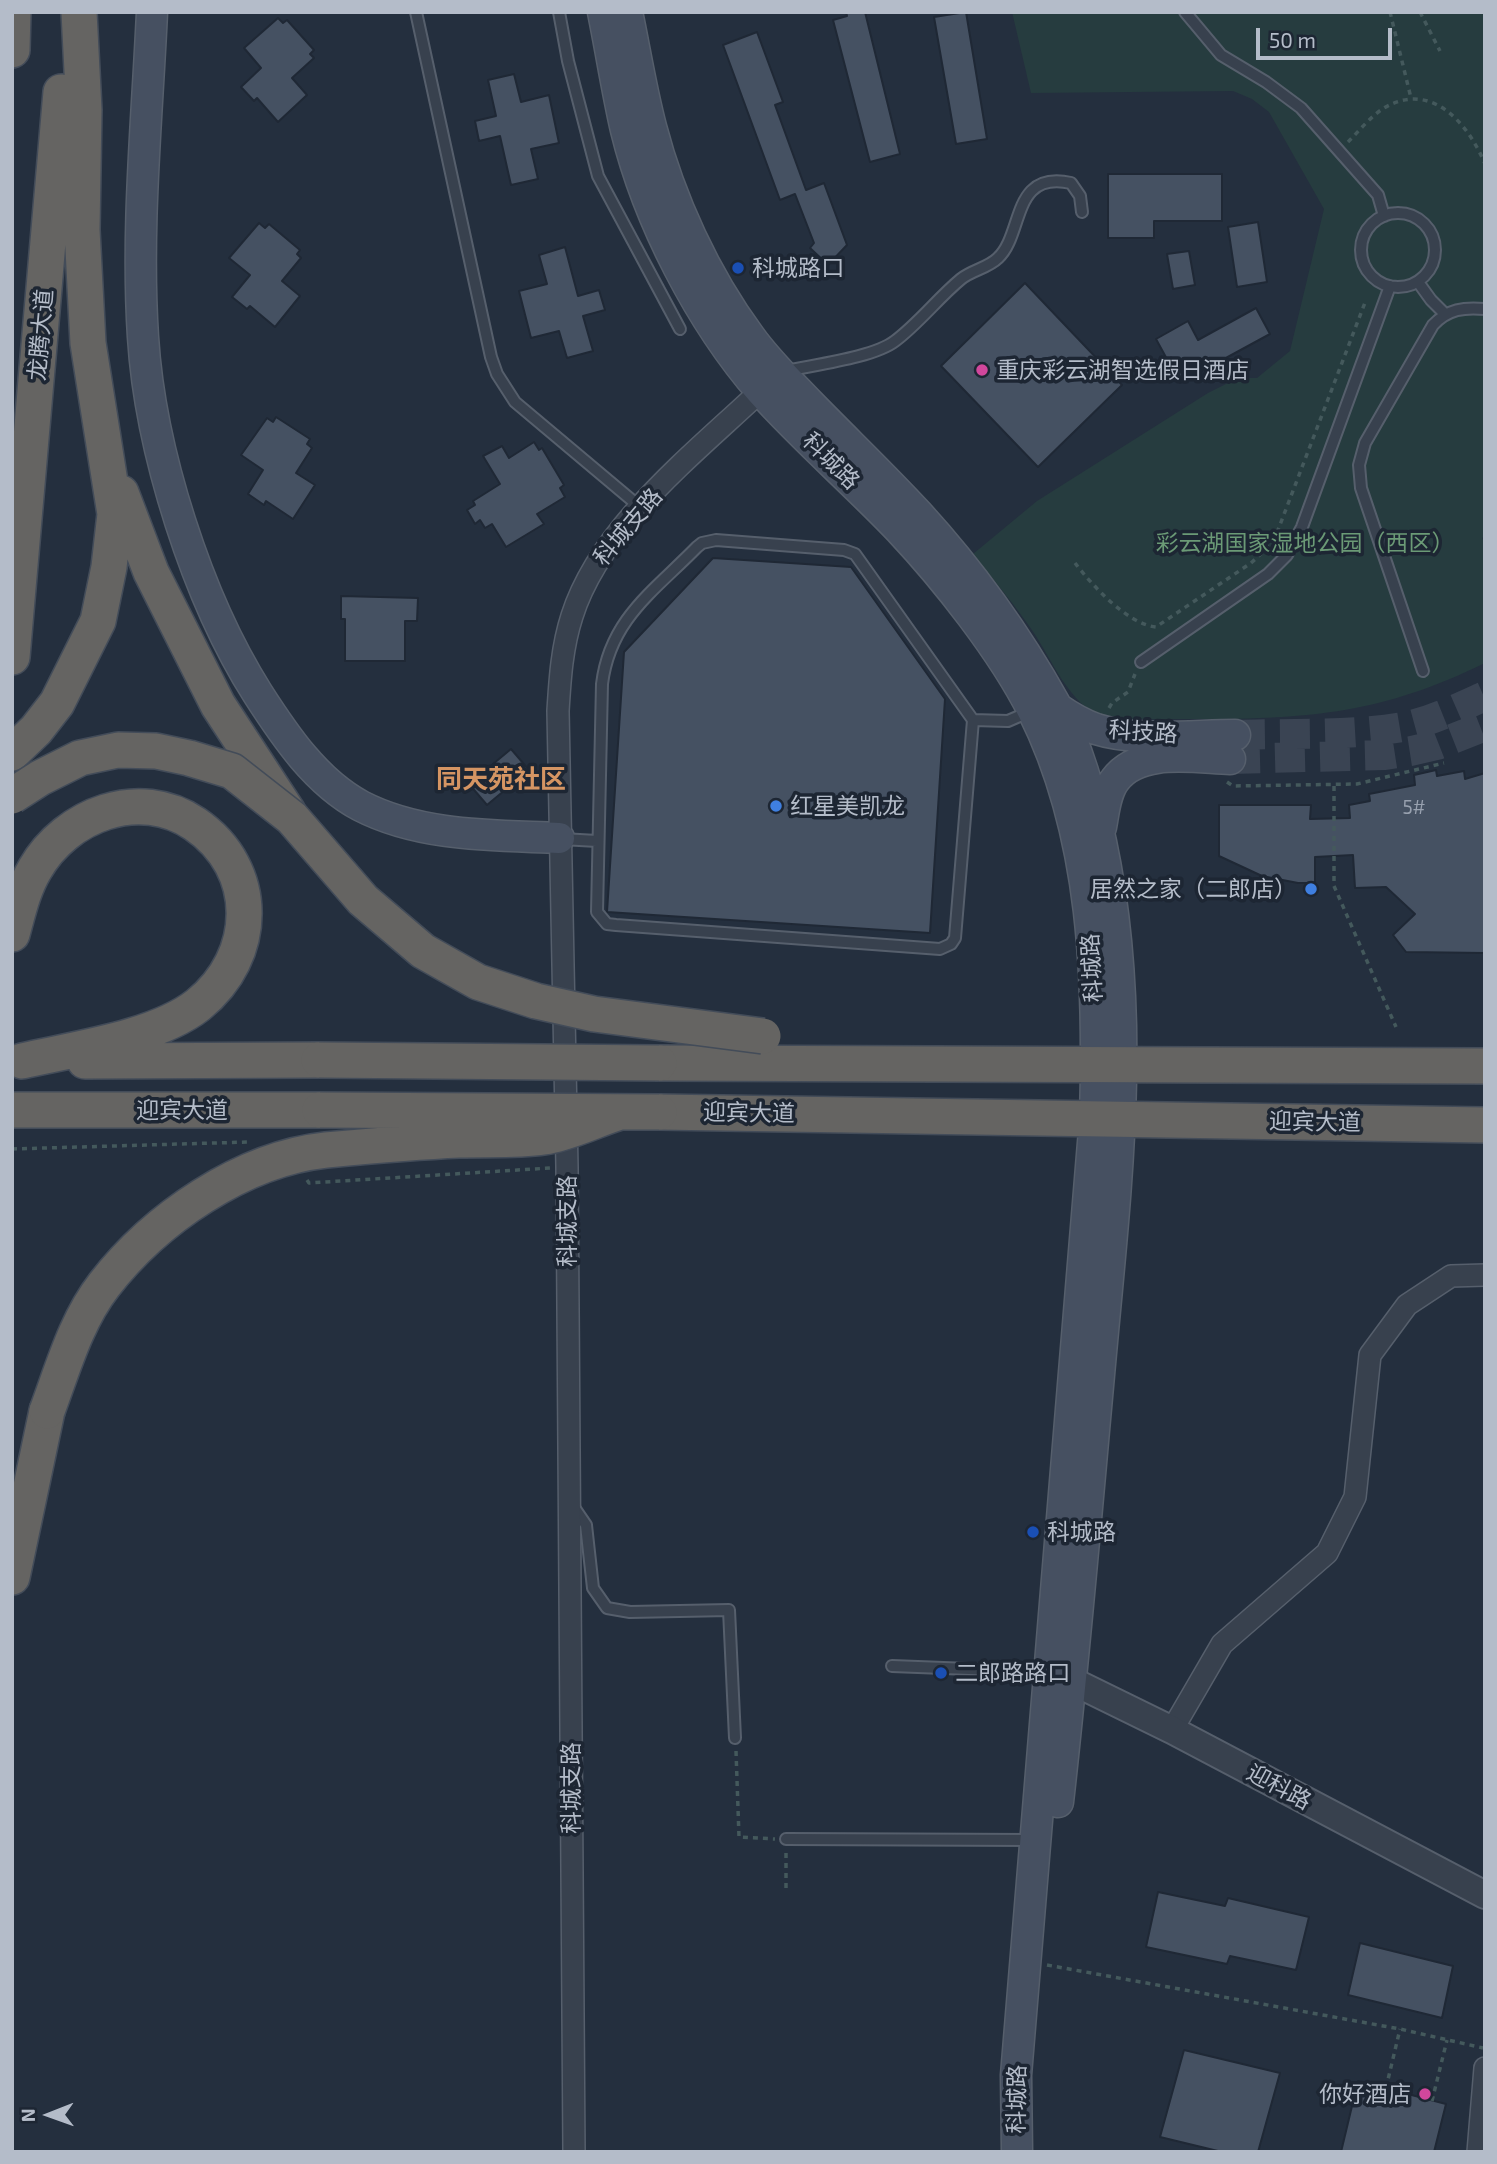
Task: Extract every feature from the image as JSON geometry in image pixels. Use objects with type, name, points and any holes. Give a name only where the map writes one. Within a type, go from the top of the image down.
[{"type":"highway","points":[[12,50],[13,12]]},
{"type":"highway","name":"龙腾大道","points":[[12,657],[61,116],[62,12]]},
{"type":"highway","points":[[12,753],[36,730],[57,703],[98,621],[109,566],[115,514],[88,343],[82,230],[84,110],[79,12]]},
{"type":"highway","points":[[102,437],[130,522],[151,572],[218,705],[292,818],[363,900],[423,951],[478,982],[536,1001],[594,1014],[763,1036],[890,1063]]},
{"type":"highway","points":[[12,796],[80,758],[118,750],[156,751],[232,771],[292,818]]},
{"type":"highway","points":[[12,934],[23,896],[36,868],[58,839],[80,821],[108,810],[138,807],[169,812],[194,824],[214,841],[231,862],[243,892],[244,926],[237,956],[220,983],[197,1005],[162,1026],[22,1061],[1485,1066]]},
{"type":"highway","points":[[1234,1120],[1210,1113],[1200,1106],[1197,1102],[1197,1090],[1203,1081],[1213,1077],[1338,1076],[1390,1066]]},
{"type":"highway","name":"迎宾大道","points":[[12,1110],[659,1112],[1485,1125]]},
{"type":"highway","points":[[12,1577],[47,1410],[75,1334],[103,1286],[150,1237],[179,1212],[222,1184],[270,1164],[323,1150],[546,1137],[620,1112]]},
{"type":"main road","points":[[152,12],[140,284],[144,351],[150,398],[184,533],[230,646],[266,707],[295,747],[339,792],[362,806],[418,825],[450,831],[559,838]]},
{"type":"main road","name":"科城路","points":[[603,12],[626,131],[642,182],[704,313],[770,382],[900,530],[1045,709],[1080,763],[1099,834],[1108,880],[1119,970],[1060,1676],[1054,1842],[1035,2080],[1037,2152]]},
{"type":"main road","name":"科城路","points":[[628,12],[650,125],[670,186],[700,252],[752,341],[770,382]]},
{"type":"main road","name":"科城路","points":[[1045,709],[1082,864],[1110,1065]]},
{"type":"main road","name":"科技路","points":[[1045,709],[1109,732],[1152,736],[1230,758]]},
{"type":"main road","points":[[1099,834],[1111,786],[1121,772],[1130,766],[1162,758],[1230,758]]},
{"type":"main road","name":"科城路","points":[[1017,2152],[1016,2075],[1035,1840],[1060,1676]]},
{"type":"street","name":"科城支路","points":[[574,2152],[567,1167],[558,711],[564,644],[572,614],[600,556],[640,507],[770,382]]},
{"type":"street","points":[[1172,1730],[1222,1644],[1328,1553],[1355,1497],[1370,1355],[1407,1306],[1451,1276],[1485,1275]]},
{"type":"street","name":"迎科路","points":[[1060,1676],[1172,1730],[1485,1895]]},
{"type":"street","points":[[1478,2152],[1485,2068]]},
{"type":"lane","points":[[416,12],[491,357],[497,373],[515,402],[640,507]]},
{"type":"lane","points":[[559,12],[568,61],[598,176],[680,329]]},
{"type":"lane","points":[[1185,12],[1221,55],[1266,82],[1301,108],[1378,195],[1384,216]]},
{"type":"lane","points":[[770,382],[877,350],[895,341],[964,276],[999,257],[1024,201],[1035,188],[1053,182],[1071,183],[1080,196],[1082,212]]},
{"type":"lane","points":[[1395,212],[1418,218],[1427,226],[1436,250],[1428,273],[1418,282],[1407,286],[1390,286],[1372,277],[1361,255],[1366,231],[1374,222],[1395,212]]},
{"type":"lane","points":[[1418,282],[1445,314]]},
{"type":"lane","points":[[1141,662],[1268,574],[1287,555],[1302,527],[1390,286]]},
{"type":"lane","points":[[1423,671],[1361,488],[1359,465],[1365,443],[1433,325],[1445,314],[1467,308],[1485,309]]},
{"type":"lane","points":[[708,541],[844,550],[855,554],[973,720],[955,938],[946,947],[926,948],[607,924],[601,919],[595,903],[602,684],[607,656],[625,619],[697,547],[708,541]]},
{"type":"lane","points":[[973,720],[1008,721],[1045,709]]},
{"type":"lane","points":[[559,838],[597,841]]},
{"type":"lane","points":[[569,1501],[586,1525],[593,1588],[607,1608],[630,1612],[729,1610],[735,1738]]},
{"type":"lane","points":[[892,1666],[1060,1676]]},
{"type":"lane","points":[[786,1839],[1035,1840]]},
{"type":"path","points":[[1390,12],[1411,98]]},
{"type":"path","points":[[1420,12],[1440,51]]},
{"type":"path","points":[[1339,150],[1383,108],[1411,98],[1426,99],[1442,106],[1475,141],[1485,164]]},
{"type":"path","points":[[1075,563],[1102,596],[1144,624],[1156,627],[1251,563],[1262,553],[1279,527],[1366,300]]},
{"type":"path","points":[[1110,717],[1110,705],[1128,692],[1141,662]]},
{"type":"path","points":[[1230,758],[1233,786],[1334,786],[1382,779],[1444,763]]},
{"type":"path","points":[[1334,786],[1334,886],[1396,1027]]},
{"type":"path","points":[[735,1738],[739,1837],[786,1839],[786,1891]]},
{"type":"path","points":[[1045,1964],[1400,2029],[1485,2049]]},
{"type":"path","points":[[1386,2088],[1400,2029]]},
{"type":"path","points":[[1432,2101],[1447,2040]]},
{"type":"green space","name":"彩云湖国家湿地公园（西区）","points":[[1012,12],[1485,12],[1485,536],[1482,538],[1485,544],[1485,663],[1448,680],[1379,703],[1312,714],[1240,719],[1099,717],[1086,708],[1058,674],[1027,623],[973,554],[1037,501],[1208,393],[1238,378],[1257,378],[1290,351],[1324,209],[1269,112],[1252,99],[1233,91],[1031,93]]},
{"type":"building","points":[[846,12],[865,12],[900,154],[870,162],[833,20],[847,16]]},
{"type":"building","points":[[966,12],[987,139],[956,144],[934,17]]},
{"type":"building","points":[[278,18],[283,23],[287,20],[314,50],[310,54],[314,58],[292,78],[307,95],[278,122],[257,98],[254,101],[241,87],[261,68],[244,48]]},
{"type":"building","points":[[757,32],[783,102],[775,105],[806,190],[824,183],[847,245],[828,265],[810,248],[814,243],[795,194],[780,200],[723,45]]},
{"type":"building","points":[[514,74],[521,102],[549,95],[559,143],[531,149],[538,179],[511,185],[500,136],[479,141],[475,121],[496,116],[488,80]]},
{"type":"building","points":[[1108,174],[1222,174],[1222,221],[1154,221],[1154,238],[1108,238]]},
{"type":"building","points":[[1258,222],[1267,282],[1237,287],[1228,227]]},
{"type":"building","points":[[259,223],[265,228],[269,224],[300,250],[297,254],[301,258],[282,281],[300,296],[275,327],[250,306],[247,309],[232,297],[250,275],[229,258]]},
{"type":"building","points":[[565,247],[578,296],[599,290],[605,310],[583,316],[593,351],[567,358],[559,331],[531,338],[519,291],[547,284],[539,255]]},
{"type":"building","points":[[1189,251],[1195,285],[1173,289],[1167,254]]},
{"type":"building","points":[[1025,283],[1122,385],[1038,467],[941,366]]},
{"type":"building","points":[[1256,308],[1270,334],[1180,383],[1156,339],[1188,321],[1198,340]]},
{"type":"building","points":[[276,417],[310,439],[307,444],[312,448],[296,473],[315,485],[293,519],[266,501],[264,505],[248,494],[263,470],[241,455],[267,418],[273,422]]},
{"type":"building","points":[[534,442],[539,450],[542,448],[564,485],[560,488],[565,497],[537,514],[544,524],[506,547],[492,524],[485,528],[480,520],[475,524],[467,510],[475,505],[473,501],[500,484],[483,456],[502,446],[509,458]]},
{"type":"building","name":"红星美凯龙","points":[[713,558],[851,567],[945,699],[930,933],[607,912],[624,652]]},
{"type":"building","points":[[341,596],[418,598],[417,621],[405,621],[405,661],[345,661],[345,619],[341,619]]},
{"type":"building","points":[[511,749],[529,770],[487,805],[469,784]]},
{"type":"building","points":[[1436,770],[1437,776],[1464,771],[1465,779],[1485,773],[1485,953],[1406,952],[1393,935],[1415,914],[1386,887],[1355,888],[1353,855],[1315,857],[1315,883],[1298,883],[1262,876],[1219,856],[1219,805],[1311,805],[1310,819],[1350,818],[1349,805],[1370,801],[1369,794],[1415,785],[1414,775]]},
{"type":"building","points":[[1158,1892],[1225,1906],[1228,1898],[1309,1917],[1296,1970],[1230,1956],[1227,1964],[1146,1947]]},
{"type":"building","points":[[1360,1943],[1453,1966],[1442,2018],[1348,1995]]},
{"type":"building","points":[[1184,2050],[1280,2073],[1258,2152],[1222,2152],[1160,2137]]},
{"type":"building","points":[[1358,2081],[1446,2104],[1434,2152],[1341,2152]]},
{"type":"tunnel","points":[[1235,735],[1384,730],[1435,718],[1485,696]]},
{"type":"tunnel","points":[[1230,759],[1385,755],[1437,745],[1485,726]]},
{"type":"place","name":"科城路口","points":[[738,268]]},
{"type":"place","name":"重庆彩云湖智选假日酒店","points":[[982,370]]},
{"type":"place","name":"红星美凯龙","points":[[776,806]]},
{"type":"place","name":"居然之家（二郎店）","points":[[1311,889]]},
{"type":"place","name":"科城路","points":[[1033,1532]]},
{"type":"place","name":"二郎路路口","points":[[941,1673]]},
{"type":"place","name":"你好酒店","points":[[1425,2094]]},
{"type":"district","name":"同天苑社区","points":[[501,779]]}]
